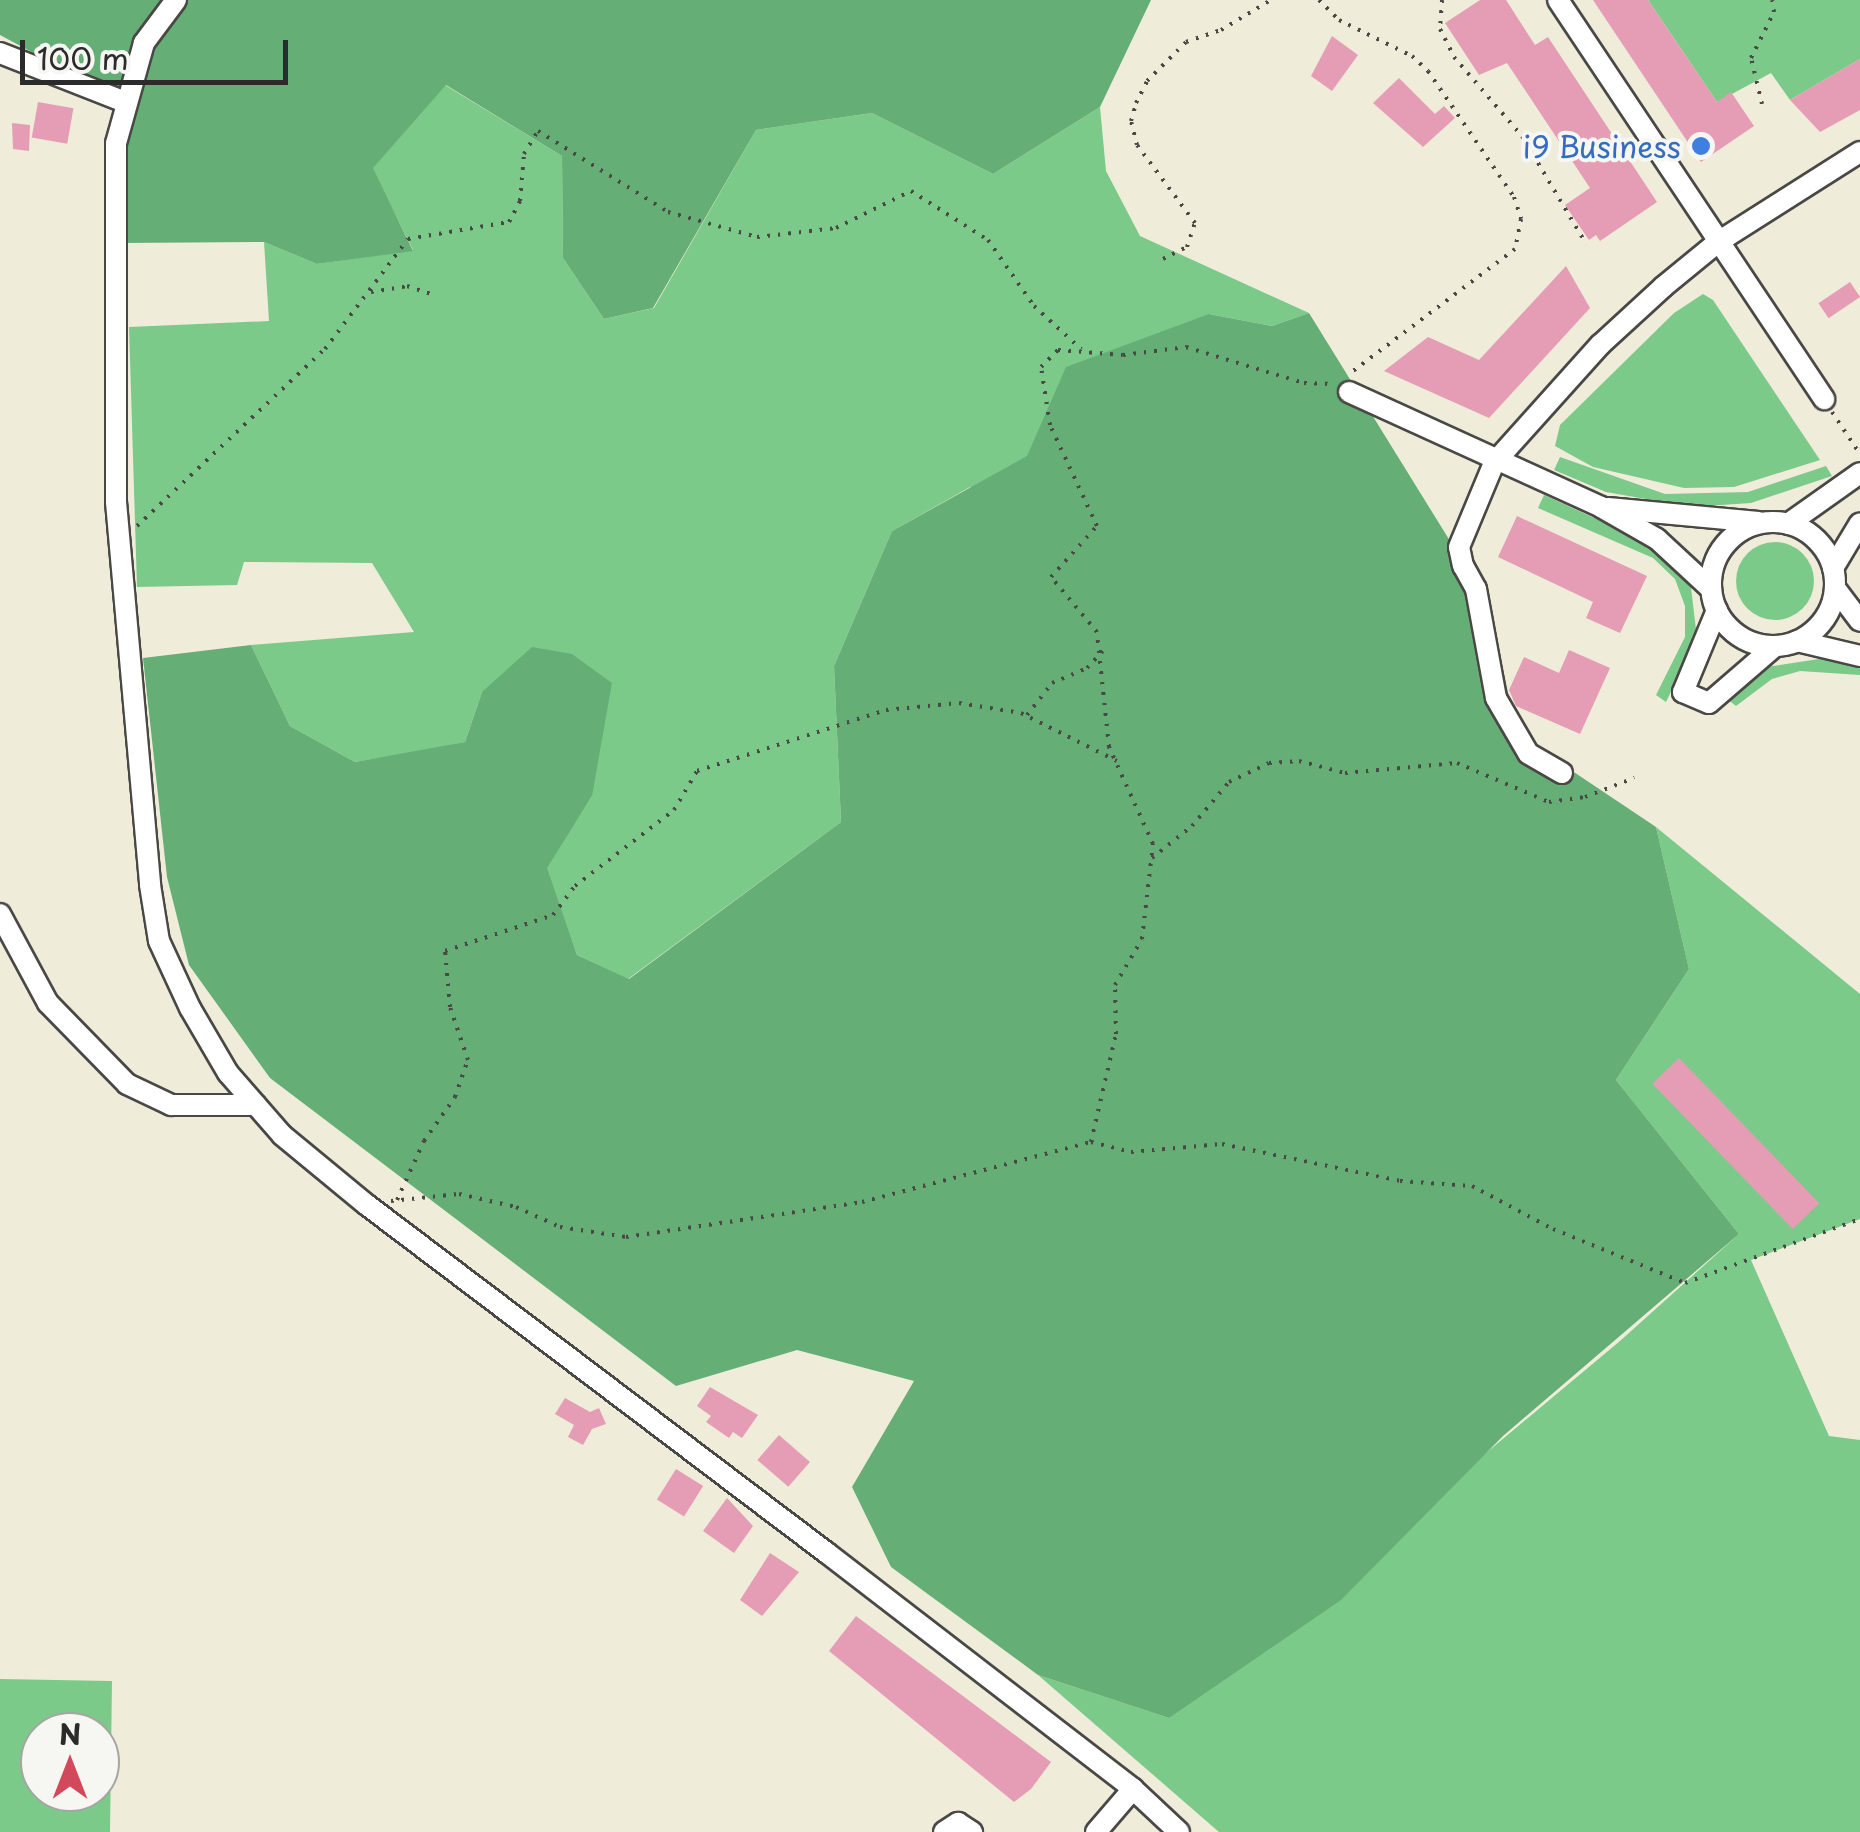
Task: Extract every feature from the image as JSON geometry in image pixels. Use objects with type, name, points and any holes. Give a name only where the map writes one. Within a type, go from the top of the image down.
[{"type":"street","points":[[176,0],[144,43],[116,143],[120,544],[159,941],[228,1073],[256,1105],[367,1205],[1133,1789],[1179,1832]]},
{"type":"street","points":[[1558,0],[1824,399]]},
{"type":"street","points":[[0,52],[125,102]]},
{"type":"street","points":[[1562,774],[1528,753],[1496,698],[1476,589],[1463,566],[1459,547],[1494,463],[1600,345],[1718,242],[1860,152]]},
{"type":"street","points":[[1349,384],[1494,463],[1601,507],[1657,539],[1714,599],[1740,637],[1776,646]]},
{"type":"street","points":[[1788,524],[1860,473]]},
{"type":"street","points":[[1601,507],[1788,524],[1816,540],[1860,621]]},
{"type":"street","points":[[1765,522],[1732,538],[1720,553],[1714,599],[1683,692],[1709,703],[1776,646],[1797,641],[1824,620],[1834,578],[1860,523]]},
{"type":"street","points":[[1797,641],[1860,656]]},
{"type":"street","points":[[0,914],[48,1003],[127,1084],[171,1105],[256,1105]]},
{"type":"street","points":[[1096,1832],[1133,1789]]},
{"type":"street","points":[[944,1832],[958,1823],[972,1832]]},
{"type":"path","points":[[1162,259],[1187,247],[1195,222],[1136,146],[1131,121],[1136,103],[1148,80],[1186,42],[1221,30],[1271,0]]},
{"type":"path","points":[[1091,1142],[1116,1034],[1115,985],[1142,940],[1152,858],[1134,792],[1109,746],[1104,651],[1097,632],[1051,577],[1097,526],[1050,425],[1041,380],[1046,356],[1081,349],[1123,355],[1186,347],[1304,383],[1349,384],[1362,360],[1515,249],[1521,219],[1514,196],[1428,71],[1412,56],[1339,20],[1319,0]]},
{"type":"path","points":[[1442,0],[1440,30],[1454,57],[1522,136],[1586,244]]},
{"type":"path","points":[[1762,104],[1751,58],[1774,12],[1772,0]]},
{"type":"path","points":[[120,544],[325,349],[412,237],[509,222],[517,214],[524,154],[538,131],[668,212],[757,236],[836,228],[911,191],[988,240],[1034,306],[1081,349]]},
{"type":"path","points":[[371,292],[407,286],[432,294]]},
{"type":"path","points":[[1824,399],[1860,454]]},
{"type":"path","points":[[1026,716],[1052,683],[1087,668],[1104,651]]},
{"type":"path","points":[[397,1200],[424,1141],[456,1098],[468,1060],[450,1007],[445,951],[553,914],[574,886],[674,810],[687,782],[704,767],[886,710],[959,703],[1026,716],[1117,761]]},
{"type":"path","points":[[1152,858],[1192,826],[1229,782],[1269,764],[1299,761],[1345,773],[1457,764],[1549,802],[1634,778]]},
{"type":"path","points":[[367,1205],[459,1194],[516,1207],[560,1227],[644,1235],[862,1202],[1091,1142],[1130,1152],[1210,1143],[1400,1182],[1472,1186],[1552,1229],[1685,1283],[1860,1219]]},
{"type":"green space","points":[[0,0],[1151,0],[1100,107],[993,174],[872,113],[756,130],[653,308],[604,319],[563,258],[562,156],[446,85],[373,168],[413,251],[317,264],[264,242],[122,243],[125,102],[0,35]]},
{"type":"green space","points":[[1648,0],[1860,0],[1860,59],[1790,100],[1771,73],[1717,102]]},
{"type":"green space","points":[[445,85],[562,156],[563,258],[604,319],[654,308],[756,130],[872,113],[993,174],[1100,107],[1106,171],[1140,236],[1309,313],[1272,326],[1209,314],[1065,558],[970,487],[892,531],[834,666],[841,822],[628,979],[577,955],[546,868],[592,796],[482,692],[465,742],[428,750],[355,762],[290,726],[251,645],[414,632],[372,563],[244,562],[237,585],[137,587],[129,327],[269,321],[264,242],[317,264],[413,250],[372,168]]},
{"type":"green space","points":[[1703,294],[1713,300],[1820,460],[1734,487],[1684,488],[1593,467],[1555,446],[1560,425],[1674,313]]},
{"type":"green space","points":[[1309,313],[1489,604],[1517,734],[1656,827],[1689,969],[1616,1080],[1739,1234],[1503,1436],[1341,1600],[1169,1718],[1038,1675],[891,1567],[852,1487],[914,1381],[797,1350],[676,1386],[270,1078],[189,965],[167,877],[143,658],[251,645],[290,726],[355,762],[465,742],[482,692],[532,647],[572,654],[612,683],[592,796],[547,868],[577,955],[629,979],[841,822],[834,666],[892,531],[1027,456],[1066,367],[1209,314],[1272,326]]},
{"type":"green space","points":[[1560,457],[1665,494],[1748,492],[1826,466],[1832,476],[1751,503],[1691,507],[1606,492],[1554,470]]},
{"type":"green space","points":[[1544,495],[1662,549],[1690,579],[1697,638],[1666,702],[1656,695],[1685,637],[1685,606],[1675,579],[1653,558],[1538,508]]},
{"type":"green space","points":[[1775,542],[1803,553],[1814,581],[1803,609],[1775,620],[1747,609],[1736,581],[1747,553]]},
{"type":"green space","points":[[1832,657],[1860,663],[1860,675],[1800,671],[1772,679],[1736,706],[1727,699],[1766,667]]},
{"type":"green space","points":[[1656,827],[1860,994],[1860,1219],[1751,1260],[1829,1436],[1860,1440],[1860,1832],[1219,1832],[1038,1675],[1169,1718],[1620,1341],[1739,1234],[1616,1080],[1689,969]]},
{"type":"green space","points":[[0,1679],[112,1681],[112,1712],[20,1712],[20,1812],[110,1812],[110,1832],[0,1832]]},
{"type":"building","points":[[1480,0],[1506,0],[1535,45],[1548,37],[1657,202],[1600,241],[1596,235],[1589,240],[1565,205],[1590,188],[1507,63],[1479,75],[1445,23]]},
{"type":"building","points":[[1593,0],[1648,0],[1717,102],[1731,92],[1754,126],[1701,162]]},
{"type":"building","points":[[1332,36],[1358,55],[1332,91],[1311,76]]},
{"type":"building","points":[[1860,59],[1860,110],[1820,132],[1790,100]]},
{"type":"building","points":[[1399,78],[1435,114],[1444,106],[1455,118],[1423,147],[1373,103]]},
{"type":"building","points":[[38,102],[73,108],[67,144],[32,137]]},
{"type":"building","points":[[12,123],[30,125],[29,151],[13,149]]},
{"type":"building","points":[[1566,266],[1590,308],[1489,418],[1384,371],[1428,337],[1479,360]]},
{"type":"building","points":[[1850,282],[1860,297],[1829,318],[1818,303]]},
{"type":"building","points":[[1517,516],[1647,576],[1620,633],[1586,618],[1593,602],[1498,557]]},
{"type":"building","points":[[1569,650],[1610,668],[1580,734],[1516,706],[1509,690],[1524,657],[1559,673]]},
{"type":"building","points":[[1679,1058],[1819,1203],[1793,1229],[1652,1084]]},
{"type":"building","points":[[710,1387],[758,1415],[742,1438],[733,1432],[729,1438],[706,1422],[711,1416],[697,1406]]},
{"type":"building","points":[[565,1398],[590,1412],[599,1408],[606,1424],[592,1429],[583,1445],[568,1437],[574,1425],[555,1414]]},
{"type":"building","points":[[779,1435],[810,1462],[788,1487],[757,1460]]},
{"type":"building","points":[[676,1469],[703,1486],[684,1516],[657,1500]]},
{"type":"building","points":[[727,1498],[753,1526],[734,1553],[703,1531]]},
{"type":"building","points":[[770,1553],[799,1572],[762,1616],[740,1600]]},
{"type":"building","points":[[856,1616],[1051,1762],[1031,1789],[1014,1802],[829,1651]]},
{"type":"place","name":"i9 Business","points":[[1701,146]]}]
